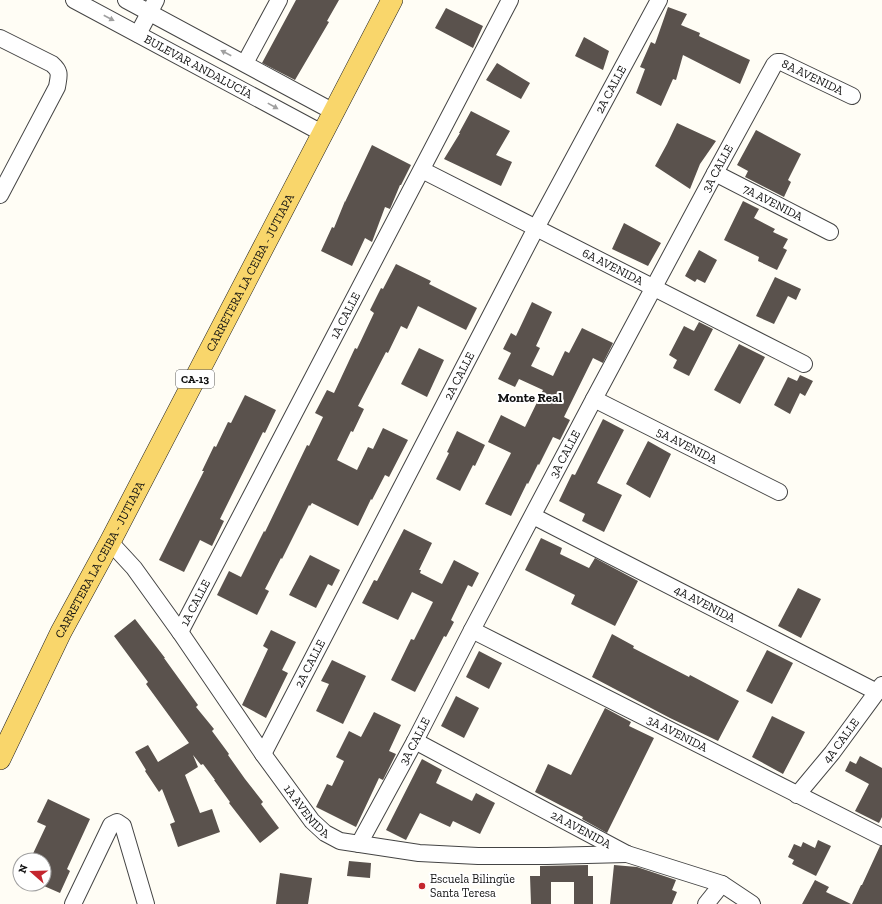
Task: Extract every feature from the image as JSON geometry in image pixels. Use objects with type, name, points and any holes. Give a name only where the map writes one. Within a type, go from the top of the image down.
[{"type":"main road","name":"CARRETERA LA CEIBA - JUTIAPA","points":[[0,759],[61,632],[110,542],[392,0]]},
{"type":"street","name":"BULEVAR ANDALUCÍA","points":[[74,0],[322,133]]},
{"type":"street","name":"BULEVAR ANDALUCÍA","points":[[126,0],[152,6],[245,63],[334,112]]},
{"type":"street","points":[[245,63],[279,0]]},
{"type":"street","name":"1A CALLE","points":[[180,632],[510,0]]},
{"type":"street","name":"2A CALLE","points":[[263,754],[536,228],[659,0]]},
{"type":"street","points":[[138,34],[152,6]]},
{"type":"street","points":[[0,38],[52,64],[57,69],[59,76],[57,87],[0,195]]},
{"type":"street","name":"8A AVENIDA","points":[[774,65],[777,62],[781,62],[852,96]]},
{"type":"street","name":"3A CALLE","points":[[359,844],[415,741],[594,399],[774,65]]},
{"type":"street","name":"6A AVENIDA","points":[[422,170],[804,364]]},
{"type":"street","name":"7A AVENIDA","points":[[715,173],[830,232]]},
{"type":"street","name":"5A AVENIDA","points":[[594,399],[779,492]]},
{"type":"street","name":"4A AVENIDA","points":[[533,516],[880,688]]},
{"type":"street","name":"1A AVENIDA","points":[[110,542],[134,568],[180,632],[263,754],[312,821],[325,833],[340,841],[419,854],[478,856],[627,854]]},
{"type":"street","name":"3A AVENIDA","points":[[472,630],[882,837]]},
{"type":"street","name":"4A CALLE","points":[[797,795],[832,753],[880,688]]},
{"type":"street","name":"2A AVENIDA","points":[[415,741],[627,854],[722,884],[752,904]]},
{"type":"street","points":[[73,904],[110,825],[117,822],[122,826],[146,904]]},
{"type":"street","points":[[706,904],[722,884]]},
{"type":"building","points":[[296,0],[339,0],[327,21],[329,22],[295,80],[262,63]]},
{"type":"building","points":[[668,7],[687,14],[681,25],[700,33],[699,36],[750,60],[740,84],[683,55],[676,80],[673,79],[661,106],[636,93],[645,69],[640,67],[651,42],[655,44]]},
{"type":"building","points":[[446,8],[483,26],[473,48],[435,28]]},
{"type":"building","points":[[584,37],[609,51],[603,70],[575,56]]},
{"type":"building","points":[[497,63],[530,83],[521,99],[486,80]]},
{"type":"building","points":[[471,111],[510,131],[496,155],[512,162],[501,186],[444,159]]},
{"type":"building","points":[[677,123],[716,141],[700,164],[690,189],[655,166]]},
{"type":"building","points":[[756,130],[801,154],[788,180],[791,182],[784,197],[745,177],[748,171],[737,165]]},
{"type":"building","points":[[372,145],[411,165],[400,185],[390,209],[385,207],[372,242],[365,238],[352,266],[321,251],[332,227],[334,228],[345,201]]},
{"type":"building","points":[[743,201],[759,209],[754,218],[775,229],[773,232],[788,239],[783,248],[787,250],[777,270],[758,261],[759,257],[724,240]]},
{"type":"building","points":[[624,223],[661,243],[648,266],[612,249]]},
{"type":"building","points":[[699,250],[717,260],[705,283],[697,279],[695,282],[685,276]]},
{"type":"building","points":[[396,264],[431,281],[429,284],[477,308],[466,330],[418,306],[407,329],[401,326],[388,353],[386,352],[358,406],[364,409],[337,460],[357,470],[368,447],[373,449],[383,428],[408,440],[389,477],[385,475],[372,500],[371,499],[358,526],[312,503],[310,506],[309,505],[265,589],[269,591],[257,615],[217,595],[229,571],[241,577],[264,531],[265,532],[307,445],[309,446],[323,417],[315,413],[327,390],[334,393],[355,348],[357,349],[374,313],[370,310],[381,288],[383,289]]},
{"type":"building","points":[[775,277],[801,289],[796,300],[788,296],[774,324],[756,316]]},
{"type":"building","points":[[532,302],[552,312],[536,346],[540,348],[531,366],[553,376],[565,351],[569,353],[582,328],[613,343],[603,363],[593,358],[564,417],[570,420],[560,440],[553,437],[539,465],[538,464],[528,484],[527,483],[511,516],[485,504],[511,453],[488,442],[501,415],[525,427],[543,390],[519,379],[515,387],[498,379],[511,353],[503,349],[511,333],[516,336]]},
{"type":"building","points":[[699,322],[713,329],[689,376],[673,368],[677,360],[669,355],[684,326],[694,331]]},
{"type":"building","points":[[739,344],[765,357],[740,404],[714,390]]},
{"type":"building","points":[[419,348],[444,360],[427,397],[401,384]]},
{"type":"building","points":[[800,375],[813,381],[805,396],[800,393],[790,414],[774,405],[788,377],[797,381]]},
{"type":"building","points":[[245,395],[276,410],[265,433],[263,432],[220,519],[224,521],[212,546],[200,540],[184,572],[159,560],[204,471],[202,471],[214,446],[216,447],[228,422],[231,423]]},
{"type":"building","points":[[603,419],[624,430],[597,483],[622,495],[604,532],[582,521],[585,514],[559,501],[572,474],[575,475]]},
{"type":"building","points":[[457,431],[485,445],[475,466],[473,465],[460,491],[436,479],[449,453],[447,452]]},
{"type":"building","points":[[648,441],[671,454],[650,498],[626,484]]},
{"type":"building","points":[[404,529],[432,543],[419,570],[421,570],[420,573],[442,584],[454,560],[479,573],[472,587],[468,585],[451,620],[454,622],[446,637],[444,636],[415,692],[391,680],[411,639],[414,640],[433,602],[412,592],[398,620],[362,603],[374,580],[377,581]]},
{"type":"building","points":[[541,538],[562,548],[560,554],[589,568],[595,558],[638,581],[615,626],[571,604],[575,595],[525,570]]},
{"type":"building","points":[[310,555],[340,570],[332,586],[328,584],[316,608],[289,595]]},
{"type":"building","points":[[798,588],[821,599],[801,638],[778,626]]},
{"type":"building","points":[[135,619],[198,705],[196,707],[214,729],[212,731],[245,779],[263,802],[261,804],[279,828],[260,843],[229,803],[230,802],[203,764],[201,765],[193,755],[198,767],[185,775],[200,813],[212,809],[220,832],[178,847],[170,824],[175,822],[162,789],[159,792],[145,771],[146,770],[135,752],[148,745],[158,762],[189,743],[146,684],[148,682],[114,636]]},
{"type":"building","points":[[271,630],[296,642],[282,670],[288,673],[266,718],[242,705],[268,649],[263,646]]},
{"type":"building","points":[[612,634],[634,646],[633,648],[689,677],[690,675],[739,701],[718,741],[670,718],[592,677]]},
{"type":"building","points":[[767,650],[793,663],[772,704],[746,691]]},
{"type":"building","points":[[479,651],[502,663],[489,689],[466,677]]},
{"type":"building","points":[[332,660],[366,676],[343,724],[316,711],[329,684],[321,681]]},
{"type":"building","points":[[456,696],[479,708],[464,738],[441,726]]},
{"type":"building","points":[[605,708],[631,722],[629,726],[654,738],[607,833],[582,819],[583,817],[535,792],[548,764],[571,775]]},
{"type":"building","points":[[374,712],[401,725],[389,751],[396,754],[383,780],[379,778],[356,827],[316,807],[327,784],[332,786],[344,761],[336,757],[349,731],[361,737]]},
{"type":"building","points":[[772,716],[805,732],[783,774],[752,757]]},
{"type":"building","points":[[860,756],[882,768],[882,817],[879,823],[855,811],[869,784],[845,771],[850,761],[856,764]]},
{"type":"building","points":[[422,759],[442,770],[436,783],[472,801],[476,793],[495,803],[480,834],[453,821],[450,827],[420,813],[406,840],[386,830]]},
{"type":"building","points":[[48,799],[90,819],[67,869],[70,871],[60,893],[52,890],[52,852],[34,852],[46,826],[37,822]]},
{"type":"building","points":[[818,840],[831,846],[816,876],[792,864],[794,860],[788,857],[794,844],[801,847],[803,842],[815,848]]},
{"type":"building","points":[[880,846],[882,846],[882,904],[852,904],[862,885]]},
{"type":"building","points":[[349,861],[371,863],[370,878],[347,876]]},
{"type":"building","points":[[588,865],[588,876],[593,876],[593,904],[574,904],[574,882],[551,882],[551,904],[531,904],[530,876],[540,876],[540,866]]},
{"type":"building","points":[[614,865],[637,867],[676,880],[672,890],[677,892],[672,904],[610,904]]},
{"type":"building","points":[[280,873],[312,878],[308,904],[276,904]]},
{"type":"building","points":[[815,880],[829,887],[826,892],[851,904],[802,904]]},
{"type":"place","name":"Escuela Bilingüe Santa Teresa","points":[[422,886]]},
{"type":"district","name":"Monte Real","points":[[530,397]]}]
